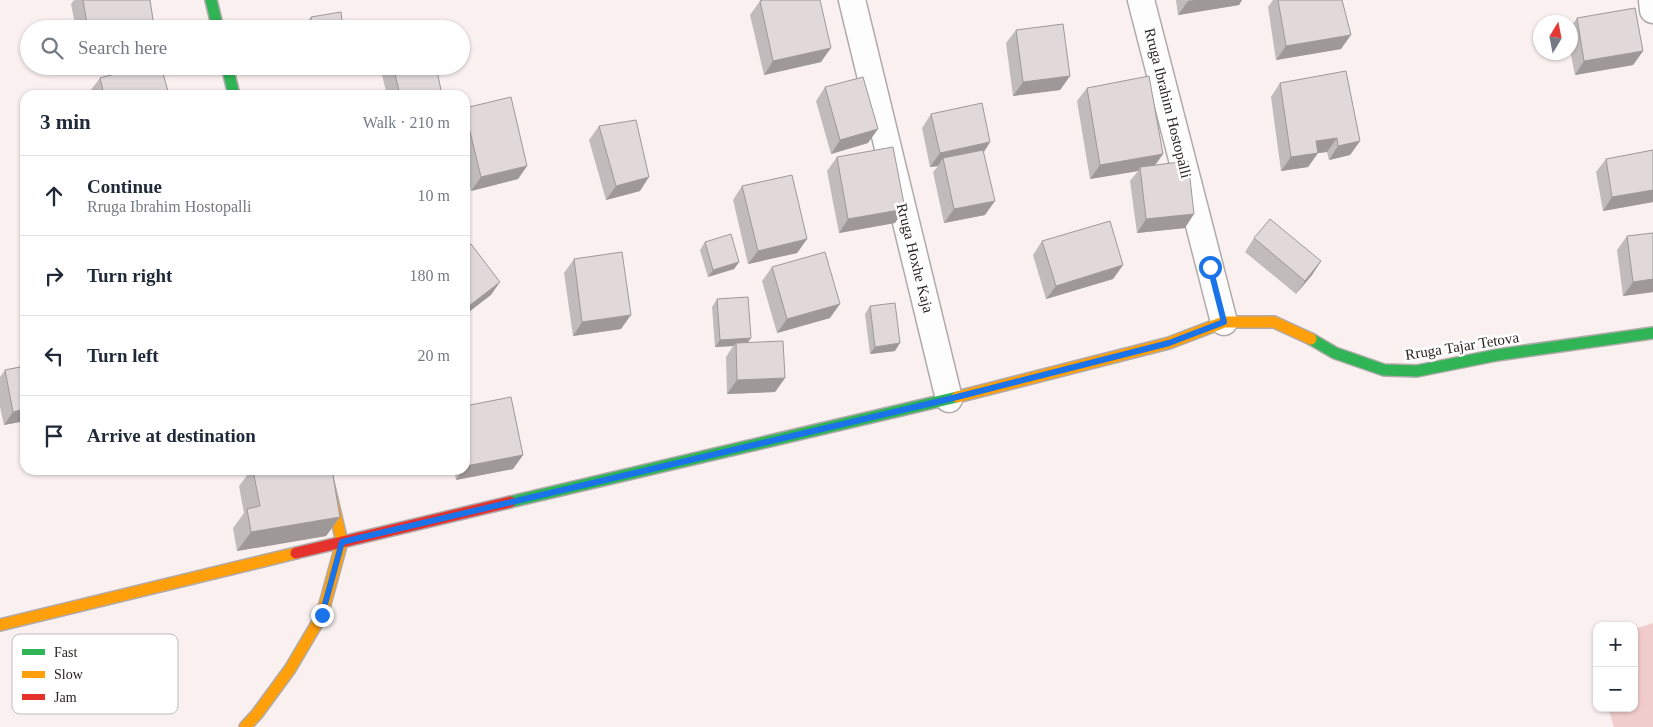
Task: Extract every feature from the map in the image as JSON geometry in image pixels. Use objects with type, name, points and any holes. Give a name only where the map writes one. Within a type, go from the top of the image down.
[{"type":"street","points":[[211,0],[216,20]]},
{"type":"street","name":"Rruga Hoxhe Kaja","points":[[852,0],[949,399]]},
{"type":"street","name":"Rruga Ibrahim Hostopalli","points":[[1141,0],[1224,322]]},
{"type":"street","points":[[1652,0],[1653,10]]},
{"type":"street","points":[[229,75],[233,90]]},
{"type":"street","points":[[0,625],[342,542],[949,399],[1169,343],[1224,322]]},
{"type":"street","name":"Rruga Tajar Tetova","points":[[1224,322],[1274,322],[1301,333],[1335,353],[1384,370],[1417,371],[1497,355],[1653,333]]},
{"type":"street","points":[[245,727],[257,714],[290,668],[322,615],[342,542],[326,475]]},
{"type":"shaded area","points":[[1653,623],[1653,727],[1614,727],[1609,712],[1638,712],[1638,628]]},
{"type":"building","points":[[83,0],[150,0],[153,20],[86,20]]},
{"type":"building","points":[[820,0],[831,48],[773,61],[760,1]]},
{"type":"building","points":[[1278,0],[1342,0],[1351,35],[1286,46]]},
{"type":"building","points":[[1635,8],[1643,51],[1584,61],[1578,18]]},
{"type":"building","points":[[341,12],[342,20],[311,20],[311,17]]},
{"type":"building","points":[[1063,24],[1070,76],[1023,82],[1016,30]]},
{"type":"building","points":[[1346,71],[1360,141],[1338,146],[1337,138],[1316,141],[1318,153],[1291,157],[1280,83]]},
{"type":"building","points":[[111,75],[163,75],[168,90],[103,90],[100,78]]},
{"type":"building","points":[[395,75],[438,75],[441,90],[399,90]]},
{"type":"building","points":[[1149,76],[1163,154],[1100,165],[1087,88]]},
{"type":"building","points":[[863,77],[878,129],[840,140],[825,87]]},
{"type":"building","points":[[511,97],[527,166],[481,177],[470,132],[470,107]]},
{"type":"building","points":[[982,103],[990,142],[940,153],[931,114]]},
{"type":"building","points":[[636,120],[649,177],[616,186],[599,126]]},
{"type":"building","points":[[893,147],[905,209],[848,219],[837,157]]},
{"type":"building","points":[[983,150],[995,201],[954,209],[943,158]]},
{"type":"building","points":[[1653,150],[1653,190],[1612,197],[1606,159]]},
{"type":"building","points":[[1188,161],[1194,214],[1146,219],[1140,167]]},
{"type":"building","points":[[792,175],[807,239],[758,251],[742,186]]},
{"type":"building","points":[[1270,219],[1321,261],[1305,281],[1254,238]]},
{"type":"building","points":[[1110,221],[1123,265],[1056,286],[1042,241]]},
{"type":"building","points":[[1653,233],[1653,279],[1633,282],[1627,236]]},
{"type":"building","points":[[731,234],[739,262],[713,270],[705,242]]},
{"type":"building","points":[[470,245],[500,282],[470,305]]},
{"type":"building","points":[[622,252],[631,315],[582,322],[574,259]]},
{"type":"building","points":[[825,252],[840,304],[787,319],[772,267]]},
{"type":"building","points":[[748,297],[751,338],[720,340],[717,299]]},
{"type":"building","points":[[895,303],[900,343],[875,347],[870,306]]},
{"type":"building","points":[[783,341],[785,378],[737,380],[736,343]]},
{"type":"building","points":[[20,367],[20,410],[13,412],[5,370]]},
{"type":"building","points":[[511,397],[523,455],[470,465],[470,405]]},
{"type":"building","points":[[254,475],[333,475],[340,517],[251,532],[247,509],[260,506]]},
{"type":"traffic: fast","points":[[211,0],[216,20]]},
{"type":"traffic: fast","points":[[229,75],[233,90]]},
{"type":"traffic: fast","points":[[1311,339],[1335,353],[1384,370],[1417,371],[1497,355],[1653,333]]},
{"type":"traffic: fast","points":[[510,502],[957,397]]},
{"type":"traffic: slow","points":[[957,397],[1169,343],[1224,322],[1274,322],[1311,339]]},
{"type":"traffic: slow","points":[[245,727],[257,714],[290,669],[322,615],[342,542],[326,475]]},
{"type":"traffic: slow","points":[[0,625],[296,553]]},
{"type":"traffic: jam","points":[[296,553],[510,502]]},
{"type":"route","points":[[322,615],[342,542],[949,399],[1169,343],[1224,322],[1210,267]]}]
